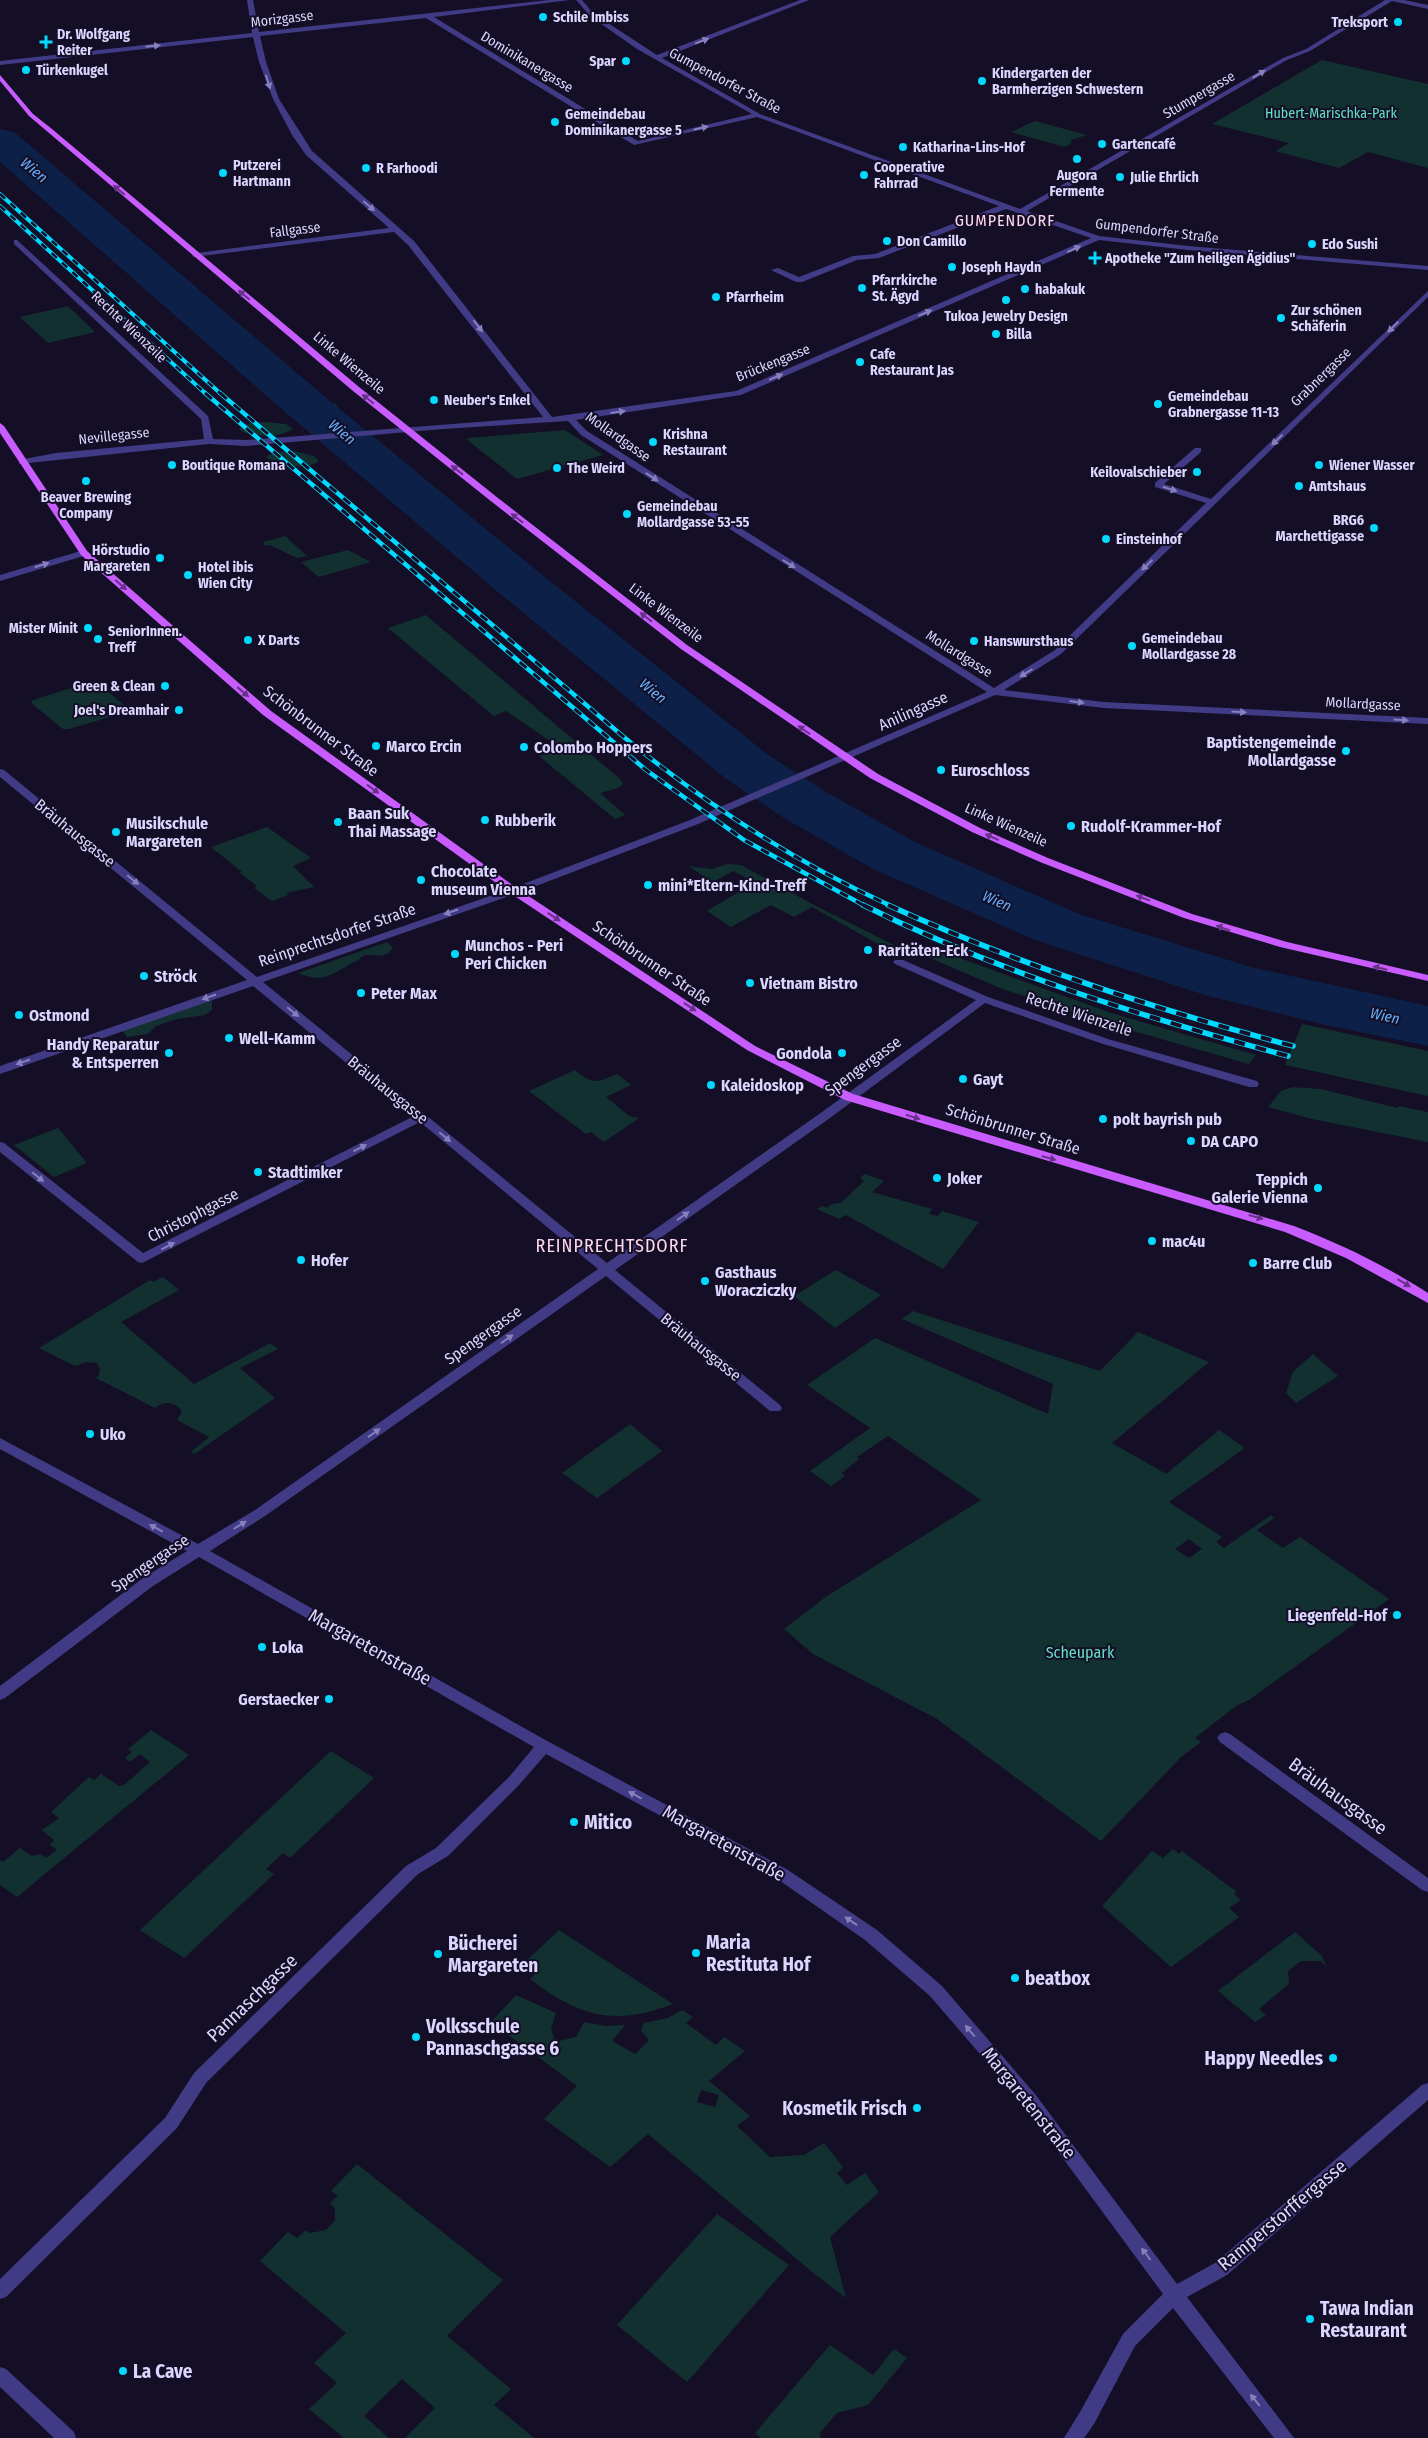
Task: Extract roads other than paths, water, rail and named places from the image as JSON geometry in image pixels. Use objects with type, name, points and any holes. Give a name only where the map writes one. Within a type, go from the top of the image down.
[{"type":"main road","name":"Linke Wienzeile","points":[[0,77],[31,115],[49,131],[406,430],[684,647],[844,757],[918,800],[976,830],[1044,860],[1188,916],[1284,945],[1428,978]]},
{"type":"main road","name":"Schönbrunner Straße","points":[[0,426],[22,462],[84,552],[267,713],[514,891],[751,1048],[849,1097],[1268,1221],[1316,1238],[1364,1260],[1428,1299]]},
{"type":"street","points":[[250,0],[256,35],[273,97],[297,138],[309,153],[397,230],[430,265],[550,420]]},
{"type":"street","name":"Morizgasse","points":[[0,63],[567,0]]},
{"type":"street","name":"Gumpendorfer Straße","points":[[579,0],[603,23],[656,58],[758,116],[1004,207],[1098,238],[1188,248],[1428,268]]},
{"type":"street","points":[[656,58],[806,0]]},
{"type":"street","name":"Stumpergasse","points":[[1020,212],[1288,57],[1308,50],[1390,0]]},
{"type":"street","points":[[1395,0],[1428,7]]},
{"type":"street","name":"Dominikanergasse","points":[[426,15],[637,143],[758,116]]},
{"type":"street","points":[[775,270],[798,280],[856,258],[876,256],[1004,207]]},
{"type":"street","name":"Fallgasse","points":[[196,255],[397,230]]},
{"type":"street","name":"Brückengasse","points":[[246,443],[570,418],[738,393],[1098,238]]},
{"type":"street","name":"Rechte Wienzeile","points":[[17,242],[205,418],[209,441]]},
{"type":"street","name":"Grabnergasse","points":[[994,692],[1058,652],[1428,293]]},
{"type":"street","name":"Mollardgasse","points":[[570,418],[584,433],[994,692],[1104,705],[1428,721]]},
{"type":"street","name":"Nevillegasse","points":[[22,462],[56,456],[209,441],[246,443]]},
{"type":"street","points":[[1198,450],[1158,485],[1212,502]]},
{"type":"street","points":[[0,578],[84,552]]},
{"type":"street","name":"Anilingasse","points":[[815,770],[994,692]]},
{"type":"street","name":"Reinprechtsdorfer Straße","points":[[0,1070],[514,891],[689,823],[815,770]]},
{"type":"street","name":"Bräuhausgasse","points":[[0,772],[256,980],[775,1408]]},
{"type":"street","name":"Rechte Wienzeile","points":[[899,962],[984,999],[1104,1041],[1253,1084]]},
{"type":"street","name":"Spengergasse","points":[[0,1694],[148,1582],[260,1513],[606,1270],[984,999]]},
{"type":"street","name":"Christophgasse","points":[[0,1146],[142,1259],[420,1117]]},
{"type":"street","name":"Margaretenstraße","points":[[0,1443],[199,1551],[544,1746],[782,1874],[871,1935],[936,1991],[1029,2099],[1223,2360],[1286,2438]]},
{"type":"street","name":"Bräuhausgasse","points":[[1224,1738],[1428,1886]]},
{"type":"street","name":"Pannaschgasse","points":[[0,2291],[171,2123],[200,2078],[412,1870],[442,1852],[514,1781],[544,1746]]},
{"type":"street","name":"Ramperstorffergasse","points":[[1073,2438],[1087,2418],[1129,2340],[1175,2294],[1221,2269],[1428,2090]]},
{"type":"street","points":[[0,2375],[67,2438]]},
{"type":"waterway","name":"Wien","points":[[0,141],[301,401],[517,581],[746,766],[805,805],[895,856],[1057,927],[1231,982],[1326,1005],[1428,1026]]},
{"type":"railway","points":[[0,194],[221,394]]},
{"type":"railway","points":[[0,206],[206,394]]},
{"type":"railway","points":[[205,393],[646,770],[744,840],[864,906]]},
{"type":"railway","points":[[220,393],[656,763],[753,831],[820,871],[891,906]]},
{"type":"railway","points":[[888,905],[987,947],[1088,984],[1190,1017],[1293,1046]]},
{"type":"railway","points":[[864,906],[966,951],[1071,991],[1125,1009],[1288,1056]]},
{"type":"place","name":"Schile Imbiss","points":[[543,17]]},
{"type":"place","name":"Treksport","points":[[1398,22]]},
{"type":"place","name":"Dr. Wolfgang Reiter","points":[[46,42]]},
{"type":"place","name":"Spar","points":[[626,61]]},
{"type":"place","name":"Türkenkugel","points":[[26,70]]},
{"type":"place","name":"Kindergarten der Barmherzigen Schwestern","points":[[982,81]]},
{"type":"place","name":"Gemeindebau Dominikanergasse 5","points":[[555,122]]},
{"type":"place","name":"Gartencafé","points":[[1102,144]]},
{"type":"place","name":"Katharina-Lins-Hof","points":[[903,147]]},
{"type":"place","name":"Augora Fermente","points":[[1077,159]]},
{"type":"place","name":"R Farhoodi","points":[[366,168]]},
{"type":"place","name":"Putzerei Hartmann","points":[[223,173]]},
{"type":"place","name":"Cooperative Fahrrad","points":[[864,175]]},
{"type":"place","name":"Julie Ehrlich","points":[[1120,177]]},
{"type":"place","name":"Don Camillo","points":[[887,241]]},
{"type":"place","name":"Edo Sushi","points":[[1312,244]]},
{"type":"place","name":"Apotheke \"Zum heiligen Ägidius\"","points":[[1095,258]]},
{"type":"place","name":"Joseph Haydn","points":[[952,267]]},
{"type":"place","name":"Pfarrkirche St. Ägyd","points":[[862,288]]},
{"type":"place","name":"habakuk","points":[[1025,289]]},
{"type":"place","name":"Pfarrheim","points":[[716,297]]},
{"type":"place","name":"Tukoa Jewelry Design","points":[[1006,300]]},
{"type":"place","name":"Zur schönen Schäferin","points":[[1281,318]]},
{"type":"place","name":"Billa","points":[[996,334]]},
{"type":"place","name":"Cafe Restaurant Jas","points":[[860,362]]},
{"type":"place","name":"Neuber's Enkel","points":[[434,400]]},
{"type":"place","name":"Gemeindebau Grabnergasse 11-13","points":[[1158,404]]},
{"type":"place","name":"Krishna Restaurant","points":[[653,442]]},
{"type":"place","name":"Boutique Romana","points":[[172,465]]},
{"type":"place","name":"Wiener Wasser","points":[[1319,465]]},
{"type":"place","name":"The Weird","points":[[557,468]]},
{"type":"place","name":"Keilovalschieber","points":[[1197,472]]},
{"type":"place","name":"Beaver Brewing Company","points":[[86,481]]},
{"type":"place","name":"Amtshaus","points":[[1299,486]]},
{"type":"place","name":"Gemeindebau Mollardgasse 53-55","points":[[627,514]]},
{"type":"place","name":"BRG6 Marchettigasse","points":[[1374,528]]},
{"type":"place","name":"Einsteinhof","points":[[1106,539]]},
{"type":"place","name":"Hörstudio Margareten","points":[[160,558]]},
{"type":"place","name":"Hotel ibis Wien City","points":[[188,575]]},
{"type":"place","name":"Mister Minit","points":[[88,628]]},
{"type":"place","name":"SeniorInnen. Treff","points":[[98,639]]},
{"type":"place","name":"X Darts","points":[[248,640]]},
{"type":"place","name":"Hanswursthaus","points":[[974,641]]},
{"type":"place","name":"Gemeindebau Mollardgasse 28","points":[[1132,646]]},
{"type":"place","name":"Green & Clean","points":[[165,686]]},
{"type":"place","name":"Joel's Dreamhair","points":[[179,710]]},
{"type":"place","name":"Marco Ercin","points":[[376,746]]},
{"type":"place","name":"Colombo Hoppers","points":[[524,747]]},
{"type":"place","name":"Baptistengemeinde Mollardgasse","points":[[1346,751]]},
{"type":"place","name":"Euroschloss","points":[[941,770]]},
{"type":"place","name":"Rubberik","points":[[485,820]]},
{"type":"place","name":"Baan Suk Thai Massage","points":[[338,822]]},
{"type":"place","name":"Rudolf-Krammer-Hof","points":[[1071,826]]},
{"type":"place","name":"Musikschule Margareten","points":[[116,832]]},
{"type":"place","name":"Chocolate museum Vienna","points":[[421,880]]},
{"type":"place","name":"mini*Eltern-Kind-Treff","points":[[648,885]]},
{"type":"place","name":"Raritäten-Eck","points":[[868,950]]},
{"type":"place","name":"Munchos - Peri Peri Chicken","points":[[455,954]]},
{"type":"place","name":"Ströck","points":[[144,976]]},
{"type":"place","name":"Vietnam Bistro","points":[[750,983]]},
{"type":"place","name":"Peter Max","points":[[361,993]]},
{"type":"place","name":"Ostmond","points":[[19,1015]]},
{"type":"place","name":"Well-Kamm","points":[[229,1038]]},
{"type":"place","name":"Handy Reparatur & Entsperren","points":[[169,1053]]},
{"type":"place","name":"Gondola","points":[[842,1053]]},
{"type":"place","name":"Gayt","points":[[963,1079]]},
{"type":"place","name":"Kaleidoskop","points":[[711,1085]]},
{"type":"place","name":"polt bayrish pub","points":[[1103,1119]]},
{"type":"place","name":"DA CAPO","points":[[1191,1141]]},
{"type":"place","name":"Stadtimker","points":[[258,1172]]},
{"type":"place","name":"Joker","points":[[937,1178]]},
{"type":"place","name":"Teppich Galerie Vienna","points":[[1318,1188]]},
{"type":"place","name":"mac4u","points":[[1152,1241]]},
{"type":"place","name":"Hofer","points":[[301,1260]]},
{"type":"place","name":"Barre Club","points":[[1253,1263]]},
{"type":"place","name":"Gasthaus Woracziczky","points":[[705,1281]]},
{"type":"place","name":"Uko","points":[[90,1434]]},
{"type":"place","name":"Liegenfeld-Hof","points":[[1397,1615]]},
{"type":"place","name":"Loka","points":[[262,1647]]},
{"type":"place","name":"Gerstaecker","points":[[329,1699]]},
{"type":"place","name":"Mitico","points":[[574,1822]]},
{"type":"place","name":"Maria Restituta Hof","points":[[696,1953]]},
{"type":"place","name":"Bücherei Margareten","points":[[438,1954]]},
{"type":"place","name":"beatbox","points":[[1015,1978]]},
{"type":"place","name":"Volksschule Pannaschgasse 6","points":[[416,2037]]},
{"type":"place","name":"Happy Needles","points":[[1333,2058]]},
{"type":"place","name":"Kosmetik Frisch","points":[[917,2108]]},
{"type":"place","name":"Tawa Indian Restaurant","points":[[1310,2319]]},
{"type":"place","name":"La Cave","points":[[123,2371]]},
{"type":"district","name":"GUMPENDORF","points":[[1005,220]]},
{"type":"district","name":"REINPRECHTSDORF","points":[[612,1246]]},
{"type":"park label","name":"Hubert-Marischka-Park","points":[[1331,113]]},
{"type":"park label","name":"Scheupark","points":[[1080,1652]]}]
